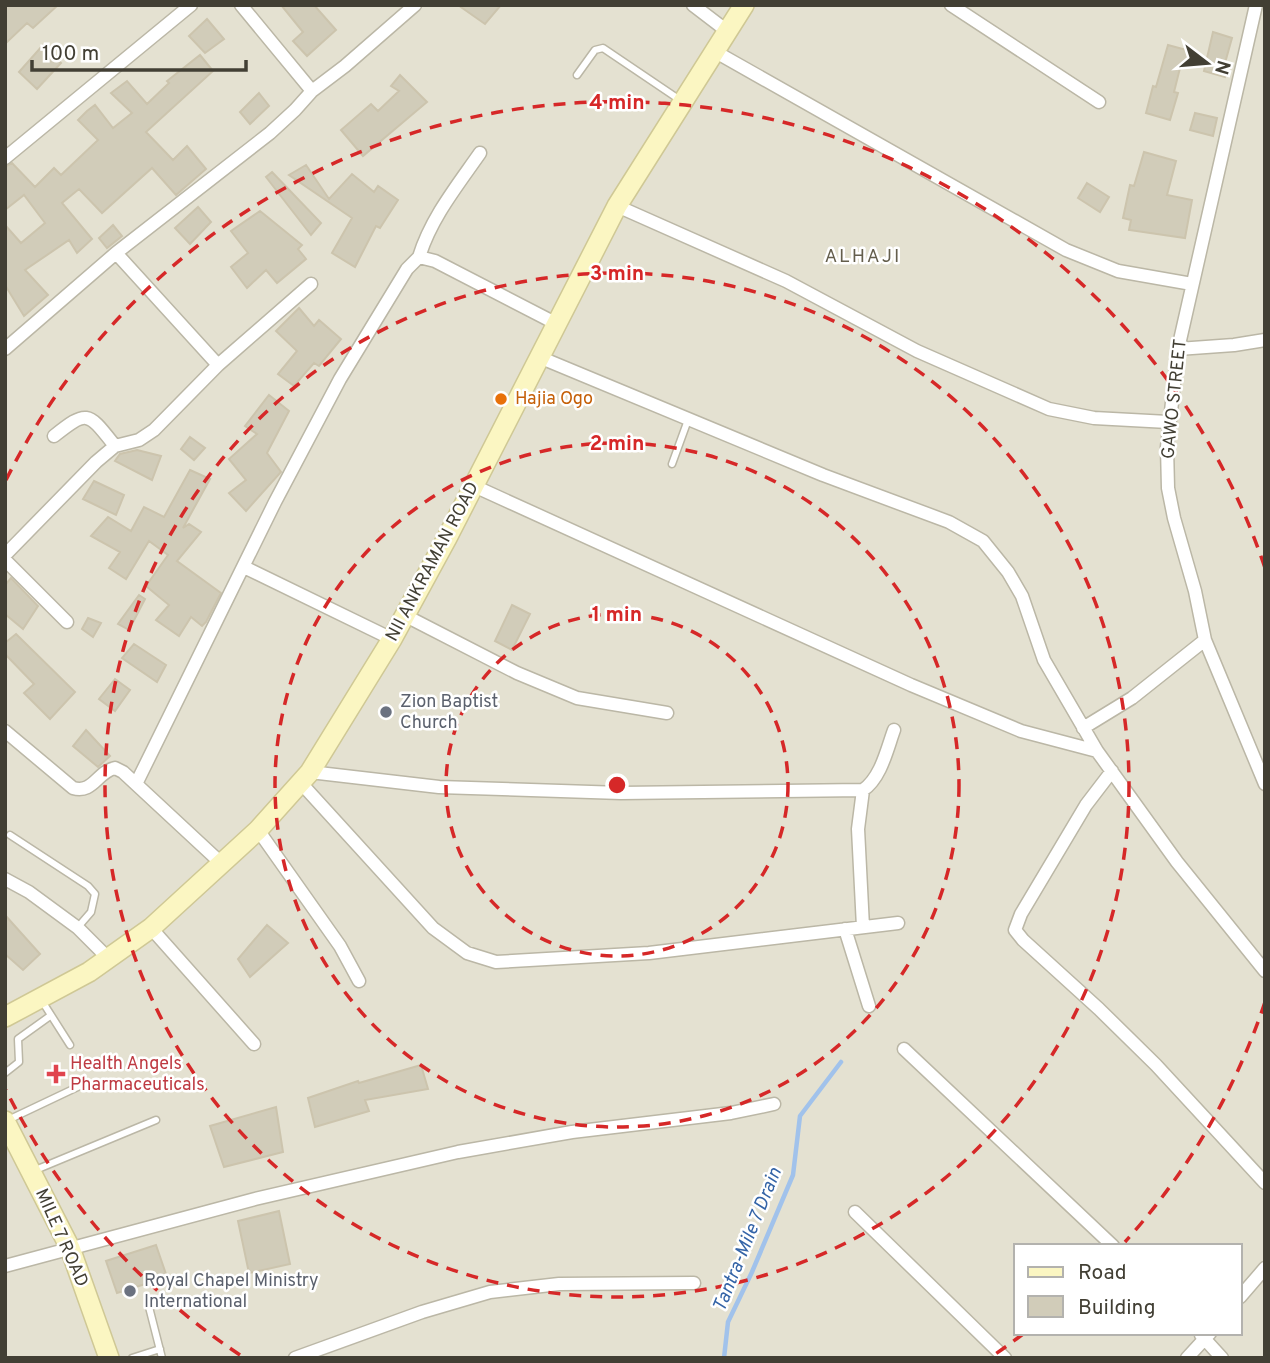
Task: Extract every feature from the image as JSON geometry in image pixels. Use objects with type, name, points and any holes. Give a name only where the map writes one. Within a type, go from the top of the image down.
[{"type":"street","points":[[5,158],[191,5]]},
{"type":"street","points":[[241,5],[312,91]]},
{"type":"street","points":[[5,349],[116,253],[253,147],[312,91],[385,33],[415,5]]},
{"type":"street","points":[[693,5],[727,31]]},
{"type":"street","name":"NII ANKRAMAN ROAD","points":[[5,1017],[46,1007],[151,928],[258,830],[305,777],[392,639],[474,486],[617,206],[744,5]]},
{"type":"street","points":[[951,5],[1099,102]]},
{"type":"street","name":"GAWO STREET","points":[[1256,5],[1178,349],[1168,422],[1168,488],[1205,640],[1265,784]]},
{"type":"street","points":[[714,51],[1066,250],[1118,271],[1192,284]]},
{"type":"street","points":[[136,784],[275,502],[340,379],[407,269],[419,257],[434,220],[480,153]]},
{"type":"street","points":[[617,206],[786,281],[918,351],[1049,409],[1094,418],[1168,422]]},
{"type":"street","points":[[116,253],[218,365]]},
{"type":"street","points":[[419,257],[435,261],[555,323]]},
{"type":"street","points":[[68,622],[5,558],[96,462],[115,446],[146,437],[218,365],[311,284]]},
{"type":"street","points":[[1178,349],[1265,340]]},
{"type":"street","points":[[539,358],[823,475],[949,522],[983,541],[1008,572],[1022,596],[1045,660],[1097,751],[1177,862],[1265,971]]},
{"type":"street","points":[[54,436],[77,418],[85,417],[95,421],[115,446]]},
{"type":"street","points":[[474,486],[911,685],[1021,731],[1097,751]]},
{"type":"street","points":[[244,567],[392,639]]},
{"type":"street","points":[[404,615],[517,673],[561,692],[596,703],[667,713]]},
{"type":"street","points":[[1083,728],[1132,698],[1205,640]]},
{"type":"street","points":[[305,777],[439,788],[621,793],[863,790],[877,773],[894,730]]},
{"type":"street","points":[[5,731],[73,789],[81,791],[89,788],[108,770],[115,768],[136,784],[221,863]]},
{"type":"street","points":[[1112,771],[1086,805],[1021,914],[1015,929],[1051,967],[1156,1065],[1265,1183]]},
{"type":"street","points":[[305,777],[433,928],[467,953],[496,962],[649,953],[898,923]]},
{"type":"street","points":[[863,790],[858,829],[863,927]]},
{"type":"street","points":[[258,830],[340,946],[359,981]]},
{"type":"street","points":[[5,879],[29,892],[78,928],[109,959]]},
{"type":"street","points":[[151,928],[254,1044]]},
{"type":"street","points":[[845,929],[869,1006]]},
{"type":"street","points":[[904,1049],[1111,1244]]},
{"type":"street","points":[[5,1266],[255,1199],[458,1152],[572,1132],[731,1113],[774,1104]]},
{"type":"street","name":"MILE 7 ROAD","points":[[5,1121],[70,1248],[109,1358]]},
{"type":"street","points":[[855,1212],[1005,1358]]},
{"type":"street","points":[[1242,1295],[1265,1268]]},
{"type":"street","points":[[295,1358],[422,1312],[490,1292],[559,1284],[694,1283]]},
{"type":"street","points":[[1187,1358],[1205,1335],[1222,1358]]},
{"type":"lane","points":[[577,75],[595,50],[603,48],[682,101]]},
{"type":"lane","points":[[673,464],[688,419]]},
{"type":"lane","points":[[10,835],[88,886],[94,894],[91,912],[78,928]]},
{"type":"lane","points":[[5,1073],[19,1062],[17,1044],[21,1035],[46,1007],[70,1045]]},
{"type":"lane","points":[[5,1121],[86,1083]]},
{"type":"lane","points":[[31,1172],[156,1120]]},
{"type":"lane","points":[[149,1307],[162,1358]]},
{"type":"lane","points":[[132,1358],[160,1349]]},
{"type":"shaded area","points":[[5,5],[1265,5],[1265,1358],[5,1358]]},
{"type":"building","points":[[5,5],[58,5],[33,28],[27,23],[5,44]]},
{"type":"building","points":[[281,5],[314,5],[336,30],[307,56],[293,41],[303,32]]},
{"type":"building","points":[[458,5],[501,5],[485,24]]},
{"type":"building","points":[[207,19],[224,39],[205,53],[189,36]]},
{"type":"building","points":[[1213,32],[1232,38],[1225,63],[1229,64],[1225,77],[1204,71]]},
{"type":"building","points":[[43,45],[61,63],[37,89],[19,72]]},
{"type":"building","points":[[1168,45],[1190,51],[1185,66],[1181,64],[1174,92],[1178,93],[1170,120],[1146,113]]},
{"type":"building","points":[[200,55],[213,71],[146,132],[173,160],[187,146],[206,169],[176,195],[152,168],[102,213],[79,189],[62,203],[92,239],[77,253],[69,240],[25,270],[48,295],[24,316],[5,285],[5,225],[21,243],[45,223],[24,195],[5,210],[5,167],[12,163],[35,187],[54,168],[61,175],[98,140],[78,120],[87,111],[95,105],[113,128],[132,113],[111,93],[127,81],[147,104],[169,83],[167,81]]},
{"type":"building","points":[[400,75],[427,102],[363,156],[341,130],[371,104],[378,111],[399,91],[391,86]]},
{"type":"building","points":[[259,93],[269,106],[250,124],[240,112]]},
{"type":"building","points":[[1195,113],[1217,118],[1213,136],[1190,130]]},
{"type":"building","points":[[1144,152],[1176,161],[1167,195],[1192,200],[1185,238],[1129,230],[1131,220],[1123,218],[1130,185],[1134,186]]},
{"type":"building","points":[[306,165],[329,199],[352,174],[374,192],[378,186],[398,200],[380,228],[376,226],[355,267],[332,253],[352,218],[289,175]]},
{"type":"building","points":[[272,172],[321,223],[311,235],[266,177]]},
{"type":"building","points":[[1087,183],[1109,197],[1100,212],[1078,198]]},
{"type":"building","points":[[198,207],[211,222],[190,244],[175,228]]},
{"type":"building","points":[[260,211],[302,245],[298,249],[306,259],[277,283],[266,270],[247,288],[231,267],[248,253],[231,231]]},
{"type":"building","points":[[113,225],[122,236],[107,248],[99,238]]},
{"type":"building","points":[[299,308],[314,326],[319,320],[341,339],[319,366],[314,363],[294,386],[278,374],[297,351],[276,331]]},
{"type":"building","points":[[269,395],[289,411],[267,453],[281,472],[246,511],[229,493],[246,480],[229,459],[257,434],[245,426]]},
{"type":"building","points":[[190,437],[205,448],[194,460],[181,449]]},
{"type":"building","points":[[137,450],[161,456],[152,480],[115,461],[120,454]]},
{"type":"building","points":[[190,470],[210,479],[183,528],[189,524],[201,532],[177,561],[221,593],[206,622],[202,626],[191,617],[179,636],[156,620],[169,605],[146,586],[168,555],[149,541],[126,579],[109,568],[120,552],[91,536],[108,517],[131,531],[144,507],[164,517]]},
{"type":"building","points":[[94,481],[124,495],[116,515],[83,499]]},
{"type":"building","points":[[11,578],[38,606],[23,629],[5,614],[5,585]]},
{"type":"building","points":[[139,595],[145,599],[129,630],[118,624]]},
{"type":"building","points":[[512,605],[530,614],[512,650],[495,641]]},
{"type":"building","points":[[88,618],[101,623],[93,637],[82,629]]},
{"type":"building","points":[[16,634],[75,692],[50,719],[24,693],[34,684],[5,654],[5,643]]},
{"type":"building","points":[[134,644],[166,665],[157,682],[122,658]]},
{"type":"building","points":[[115,679],[130,690],[115,711],[99,699]]},
{"type":"building","points":[[86,730],[110,756],[98,767],[73,746]]},
{"type":"building","points":[[5,915],[40,954],[23,970],[5,954]]},
{"type":"building","points":[[267,925],[288,943],[250,977],[238,959]]},
{"type":"building","points":[[421,1065],[428,1089],[365,1100],[369,1111],[315,1127],[308,1098],[358,1081],[359,1083]]},
{"type":"building","points":[[276,1107],[283,1152],[224,1167],[210,1126]]},
{"type":"building","points":[[279,1211],[290,1264],[249,1273],[238,1221]]},
{"type":"building","points":[[156,1245],[167,1277],[117,1293],[106,1261]]},
{"type":"waterway","name":"Tantra-Mile 7 Drain","points":[[724,1358],[728,1322],[793,1175],[800,1116],[841,1062]]},
{"type":"place","name":"Hajia Ogo","points":[[501,399]]},
{"type":"place","name":"Zion Baptist Church","points":[[386,712]]},
{"type":"place","name":"Health Angels Pharmaceuticals","points":[[56,1074]]},
{"type":"place","name":"Royal Chapel Ministry International","points":[[130,1291]]},
{"type":"district","name":"ALHAJI","points":[[863,257]]}]
